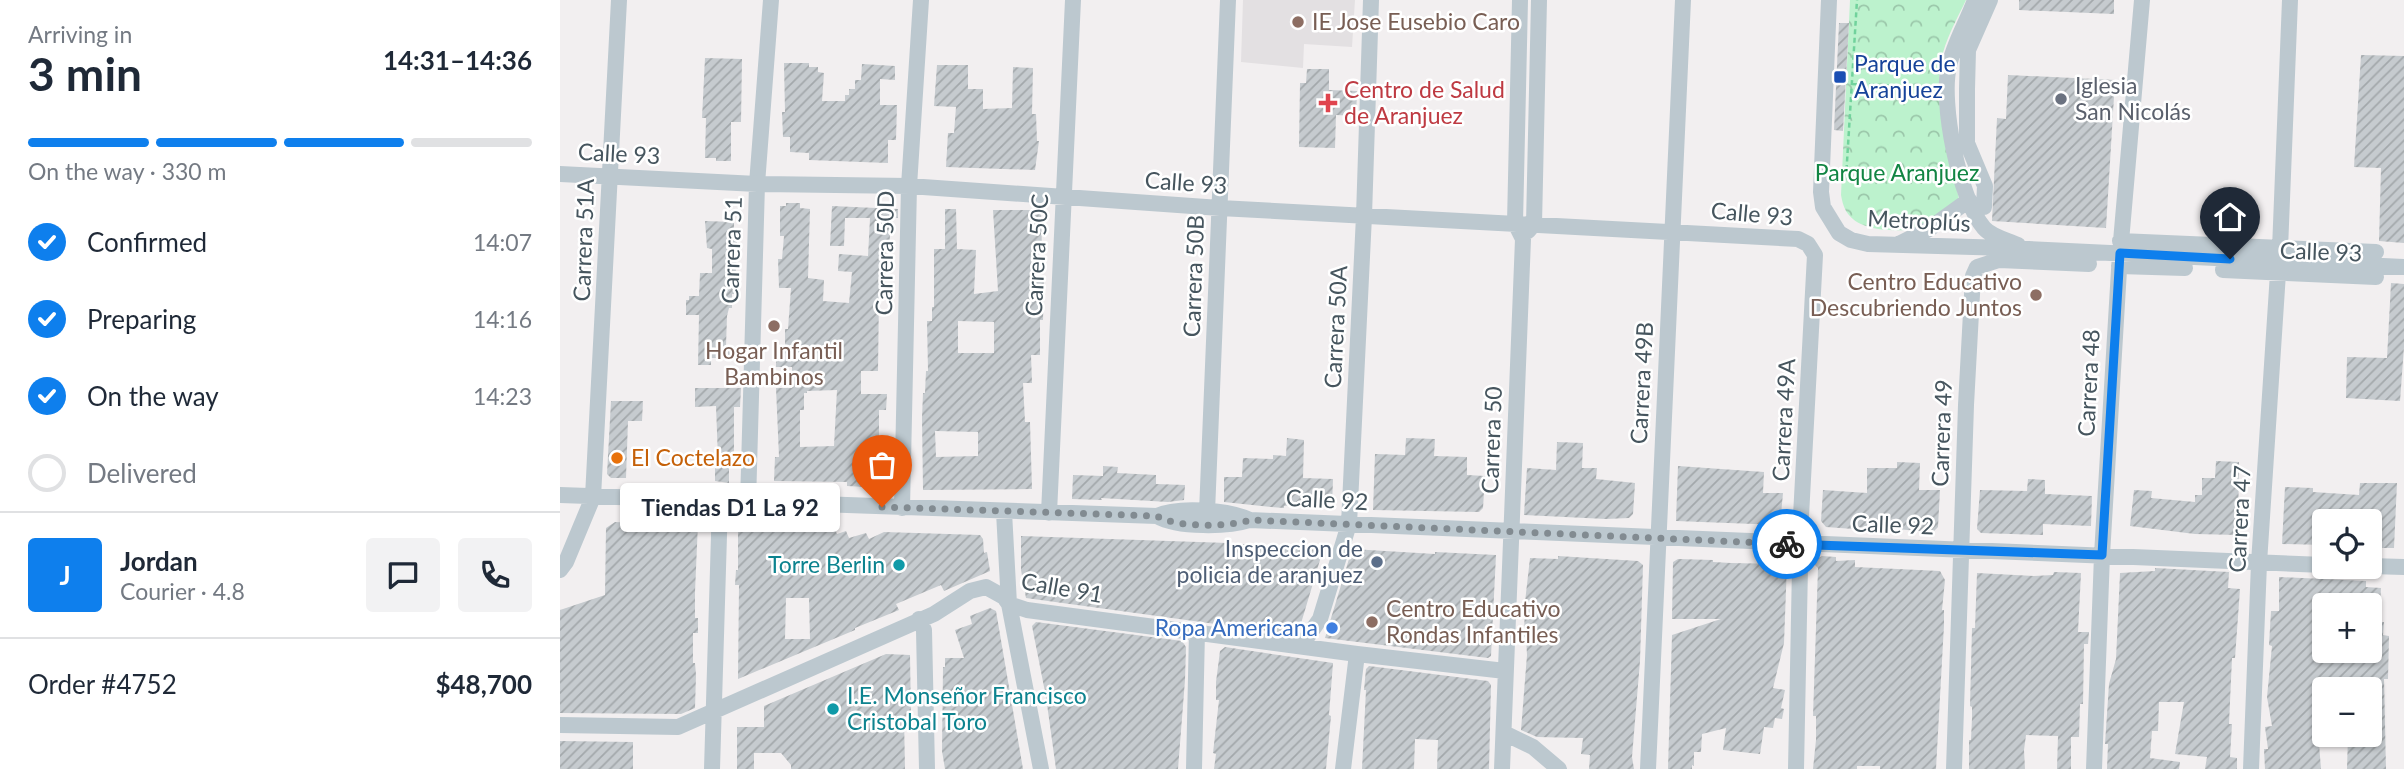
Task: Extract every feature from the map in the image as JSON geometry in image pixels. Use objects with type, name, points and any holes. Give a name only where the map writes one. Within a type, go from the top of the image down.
[{"type":"street","name":"Carrera 51A","points":[[562,560],[593,497],[619,0]]},
{"type":"street","name":"Carrera 51","points":[[748,503],[757,184],[771,0]]},
{"type":"street","name":"Carrera 50D","points":[[902,508],[909,186],[921,0]]},
{"type":"street","name":"Carrera 50C","points":[[1049,513],[1073,0]]},
{"type":"street","name":"Carrera 50B","points":[[1207,512],[1228,0]]},
{"type":"street","name":"Carrera 50A","points":[[1301,646],[1320,619],[1349,524],[1371,0]]},
{"type":"street","name":"Carrera 50","points":[[1502,769],[1523,239],[1515,223],[1520,0]]},
{"type":"street","points":[[1523,239],[1534,224],[1539,0]]},
{"type":"street","name":"Carrera 49B","points":[[1648,769],[1682,0]]},
{"type":"street","name":"Metroplús","points":[[1829,0],[1821,192],[1829,221],[1839,233],[1851,240],[1895,246],[2027,249],[2404,267]]},
{"type":"street","name":"Metroplús","points":[[1975,0],[1951,58],[1945,88],[1956,157],[1969,200],[1987,230],[2027,249]]},
{"type":"street","points":[[1984,207],[1985,186],[1967,143],[1968,50],[1990,0]]},
{"type":"street","name":"Carrera 48","points":[[2095,769],[2102,555],[2120,253],[2142,0]]},
{"type":"street","points":[[2280,249],[2290,0]]},
{"type":"street","name":"Calle 93","points":[[560,174],[757,184],[909,186],[1220,208],[1788,237],[1808,244]]},
{"type":"street","points":[[1895,246],[1929,229],[1969,200]]},
{"type":"street","name":"Carrera 49A","points":[[1796,769],[1800,544],[1815,255],[1808,244]]},
{"type":"street","name":"Calle 93","points":[[2120,253],[2280,249],[2376,252]]},
{"type":"street","points":[[2120,253],[2185,268]]},
{"type":"street","name":"Carrera 49","points":[[1954,769],[1970,298],[1973,276],[1978,267],[1999,260],[2089,264]]},
{"type":"street","name":"Calle 93","points":[[2223,270],[2376,277]]},
{"type":"street","name":"Carrera 47","points":[[2251,769],[2259,563],[2278,273]]},
{"type":"street","name":"Calle 92","points":[[560,495],[1004,512],[1157,516],[1168,511],[1235,513],[1250,520]]},
{"type":"street","points":[[579,530],[608,506],[626,498]]},
{"type":"street","points":[[712,769],[720,502]]},
{"type":"street","points":[[1004,512],[1009,604],[1041,769]]},
{"type":"street","name":"Calle 92","points":[[1157,516],[1168,523],[1235,525],[1250,520],[2312,565]]},
{"type":"street","points":[[2382,567],[2404,568]]},
{"type":"street","name":"Calle 91","points":[[560,725],[678,727],[934,614],[970,591],[986,587],[1004,597],[1009,604],[1027,610],[1505,671]]},
{"type":"street","points":[[919,619],[924,630],[927,769]]},
{"type":"street","points":[[1194,769],[1197,631]]},
{"type":"street","points":[[1343,769],[1356,654]]},
{"type":"street","points":[[1504,733],[1533,747],[1559,769]]},
{"type":"path","points":[[1835,178],[1846,178],[1857,0]]},
{"type":"path","points":[[1852,84],[1945,88]]},
{"type":"shaded area","name":"IE Jose Eusebio Caro","points":[[1243,0],[1355,0],[1352,47],[1304,44],[1303,68],[1241,62]]},
{"type":"green space","name":"Parque Aranjuez","points":[[1850,0],[1966,0],[1948,37],[1939,77],[1948,150],[1960,203],[1940,228],[1876,229],[1854,220],[1844,207],[1841,195]]},
{"type":"building","points":[[2019,0],[2114,0],[2114,14],[2019,10]]},
{"type":"building","name":"Parque de Aranjuez","points":[[1839,23],[1849,23],[1843,131],[1834,130]]},
{"type":"building","points":[[2361,55],[2404,56],[2404,243],[2379,241],[2381,168],[2354,167]]},
{"type":"building","points":[[705,58],[742,59],[741,122],[731,122],[731,161],[705,158],[706,118],[702,118]]},
{"type":"building","points":[[784,63],[809,63],[809,67],[818,67],[818,72],[824,73],[822,101],[845,101],[849,89],[855,89],[855,80],[861,80],[862,64],[895,66],[895,80],[880,79],[880,105],[897,105],[896,140],[888,140],[888,163],[809,160],[809,153],[790,152],[790,137],[783,137]]},
{"type":"building","points":[[937,65],[968,65],[968,89],[983,89],[983,109],[1012,108],[1013,67],[1033,68],[1032,114],[1036,114],[1039,141],[1035,170],[946,167],[948,133],[954,133],[956,107],[934,106]]},
{"type":"building","name":"Centro de Salud de Aranjuez","points":[[1307,69],[1329,69],[1329,90],[1357,91],[1356,116],[1336,115],[1335,148],[1299,147],[1300,83],[1306,83]]},
{"type":"building","points":[[2008,75],[2115,80],[2106,228],[1992,221],[1997,118],[2006,119]]},
{"type":"building","points":[[786,203],[800,203],[800,208],[810,209],[808,278],[824,280],[823,301],[849,303],[852,272],[838,271],[839,254],[868,256],[870,218],[845,218],[844,246],[830,246],[832,206],[898,209],[898,218],[891,218],[889,252],[886,252],[885,293],[879,293],[878,371],[861,371],[861,394],[887,394],[886,410],[879,410],[879,444],[880,472],[887,472],[887,486],[847,486],[847,482],[774,481],[775,457],[779,457],[776,388],[792,388],[792,367],[776,367],[776,348],[785,348],[791,288],[779,288],[778,259],[782,259],[784,236],[780,236],[780,206],[786,206]],"holes":[[[837,390],[834,446],[800,447],[800,410],[804,410],[804,393],[807,391]]]},
{"type":"building","points":[[945,209],[956,209],[957,249],[976,250],[974,294],[998,291],[993,210],[1041,210],[1042,252],[1032,252],[1031,279],[1044,278],[1040,355],[1031,355],[1032,383],[1023,383],[1025,422],[1030,422],[1032,489],[923,490],[922,418],[923,393],[928,371],[927,321],[932,321],[934,307],[934,249],[945,249]],"holes":[[[958,321],[994,322],[994,353],[958,353]],[[935,431],[978,432],[978,456],[936,457]]]},
{"type":"building","points":[[705,221],[734,222],[734,239],[737,239],[735,294],[732,294],[732,308],[729,308],[727,316],[726,346],[731,345],[731,358],[711,358],[711,365],[698,365],[699,315],[686,315],[686,300],[689,300],[689,296],[699,296],[700,273],[712,273],[712,249],[707,248]]},
{"type":"building","points":[[2391,283],[2404,284],[2404,347],[2400,401],[2346,398],[2347,357],[2387,358]]},
{"type":"building","points":[[695,388],[741,388],[740,407],[734,407],[734,450],[733,457],[729,457],[729,483],[715,481],[715,459],[718,459],[716,406],[695,407]]},
{"type":"building","points":[[611,401],[643,401],[642,421],[628,421],[626,478],[611,478],[607,474]]},
{"type":"building","points":[[1287,438],[1304,440],[1303,478],[1333,479],[1332,507],[1292,505],[1284,508],[1224,502],[1224,477],[1242,477],[1243,458],[1273,459],[1273,455],[1286,456]]},
{"type":"building","points":[[1406,438],[1435,439],[1434,456],[1467,457],[1467,475],[1485,476],[1483,508],[1479,512],[1373,510],[1375,454],[1405,455]]},
{"type":"building","points":[[1557,442],[1583,443],[1582,468],[1597,468],[1596,479],[1635,483],[1633,514],[1629,518],[1524,515],[1527,468],[1556,470]]},
{"type":"building","points":[[2216,461],[2239,462],[2238,535],[2195,534],[2130,526],[2134,490],[2152,491],[2151,498],[2195,502],[2195,495],[2202,495],[2202,478],[2215,478]]},
{"type":"building","points":[[1897,462],[1920,463],[1919,490],[1940,490],[1938,527],[1933,532],[1826,527],[1821,521],[1823,490],[1867,493],[1867,468],[1897,468]]},
{"type":"building","points":[[1103,466],[1118,467],[1117,473],[1156,475],[1156,484],[1185,485],[1184,500],[1168,502],[1072,499],[1073,475],[1103,476]]},
{"type":"building","points":[[1678,466],[1764,472],[1763,493],[1783,493],[1780,525],[1676,521]]},
{"type":"building","points":[[2028,479],[2045,480],[2045,494],[2092,496],[2091,526],[2043,524],[2043,535],[1981,533],[1977,529],[1980,490],[2027,491]]},
{"type":"building","points":[[2360,483],[2397,483],[2394,548],[2382,548],[2382,509],[2312,509],[2312,545],[2282,544],[2285,487],[2359,495]]},
{"type":"building","points":[[615,522],[677,525],[678,522],[698,523],[695,618],[698,618],[698,633],[693,633],[695,708],[681,714],[560,713],[560,610],[605,595],[606,528]]},
{"type":"building","points":[[738,524],[797,527],[798,530],[835,529],[837,534],[846,531],[849,538],[866,533],[869,539],[884,532],[980,535],[984,553],[987,552],[990,571],[944,591],[941,585],[896,604],[899,610],[738,679],[739,585],[735,585],[738,570]],"holes":[[[786,598],[809,598],[810,639],[785,639]]]},
{"type":"building","points":[[1021,536],[1228,543],[1323,550],[1296,635],[1026,598],[1021,570]]},
{"type":"building","points":[[1352,549],[1496,555],[1491,656],[1488,658],[1325,638]]},
{"type":"building","points":[[1558,556],[1638,561],[1643,565],[1640,661],[1632,757],[1634,769],[1589,769],[1590,755],[1581,754],[1583,738],[1537,737],[1521,730],[1527,655],[1524,637],[1525,602],[1530,558],[1558,559]]},
{"type":"building","points":[[1822,556],[1836,557],[1836,561],[1855,560],[1855,567],[1940,571],[1945,580],[1936,769],[1880,769],[1880,766],[1857,766],[1857,769],[1813,769],[1816,740],[1816,716],[1813,716],[1818,568],[1812,562]]},
{"type":"building","points":[[1678,559],[1787,564],[1784,643],[1773,688],[1785,690],[1781,708],[1784,709],[1782,719],[1775,718],[1773,728],[1764,727],[1760,754],[1723,750],[1726,728],[1702,734],[1701,752],[1694,752],[1692,769],[1668,769],[1672,635],[1721,619],[1672,619],[1673,562]]},
{"type":"building","points":[[2155,568],[2229,572],[2228,588],[2240,589],[2235,658],[2232,658],[2229,724],[2232,724],[2230,757],[2237,758],[2237,769],[2205,769],[2207,757],[2175,754],[2184,702],[2159,702],[2158,731],[2152,731],[2150,758],[2180,762],[2179,769],[2107,769],[2108,744],[2105,744],[2109,684],[2116,659],[2120,573],[2155,571]]},
{"type":"building","points":[[2054,572],[2081,573],[2078,632],[2089,632],[2088,644],[2084,644],[2083,704],[2080,704],[2079,737],[2071,737],[2071,769],[2057,769],[2058,736],[2026,735],[2025,769],[1969,769],[1972,628],[1975,628],[1977,573],[2034,576],[2053,575]]},
{"type":"building","points":[[2279,577],[2366,581],[2366,587],[2381,588],[2381,593],[2312,593],[2312,663],[2382,663],[2382,622],[2384,622],[2383,635],[2389,636],[2388,679],[2384,679],[2386,769],[2347,769],[2348,747],[2382,747],[2382,677],[2312,677],[2312,747],[2319,747],[2321,769],[2265,769],[2264,749],[2268,749],[2265,727],[2272,726],[2267,697],[2272,646],[2269,645],[2271,611],[2279,611]]},
{"type":"building","points":[[990,608],[996,611],[1023,769],[945,769],[942,751],[945,658],[964,658],[955,630],[972,624],[970,616]]},
{"type":"building","points":[[1036,622],[1182,641],[1186,647],[1185,680],[1178,769],[1056,769],[1032,626]]},
{"type":"building","points":[[1225,647],[1333,663],[1326,769],[1214,769],[1216,754],[1213,753],[1219,700],[1216,700],[1216,682],[1220,651]]},
{"type":"building","points":[[886,654],[910,655],[911,716],[904,717],[905,769],[791,769],[791,765],[781,753],[754,753],[754,769],[737,769],[737,727],[764,727],[764,706]]},
{"type":"building","points":[[1369,666],[1488,681],[1491,685],[1489,769],[1437,769],[1438,740],[1415,739],[1414,769],[1362,769],[1364,690],[1366,669]]},
{"type":"building","points":[[560,741],[633,742],[633,769],[560,769]]},
{"type":"way so far","points":[[882,507],[1157,516],[1168,523],[1235,525],[1250,520],[1787,544]]},
{"type":"place","name":"IE Jose Eusebio Caro","points":[[1298,22]]},
{"type":"place","name":"Parque de Aranjuez","points":[[1840,77]]},
{"type":"place","name":"Iglesia San Nicolás","points":[[2061,99]]},
{"type":"place","name":"Centro de Salud de Aranjuez","points":[[1328,103]]},
{"type":"place","name":"Centro Educativo Descubriendo Juntos","points":[[2036,295]]},
{"type":"place","name":"Hogar Infantil Bambinos","points":[[774,326]]},
{"type":"place","name":"El Coctelazo","points":[[617,458]]},
{"type":"place","name":"Tiendas D1 La 92","points":[[882,507]]},
{"type":"place","name":"Inspeccion de policia de aranjuez","points":[[1377,562]]},
{"type":"place","name":"Torre Berlin","points":[[899,565]]},
{"type":"place","name":"Centro Educativo Rondas Infantiles","points":[[1372,622]]},
{"type":"place","name":"Ropa Americana","points":[[1332,628]]},
{"type":"place","name":"I.E. Monseñor Francisco Cristobal Toro","points":[[833,709]]},
{"type":"route","points":[[1787,544],[2102,555],[2120,253],[2230,259]]}]
